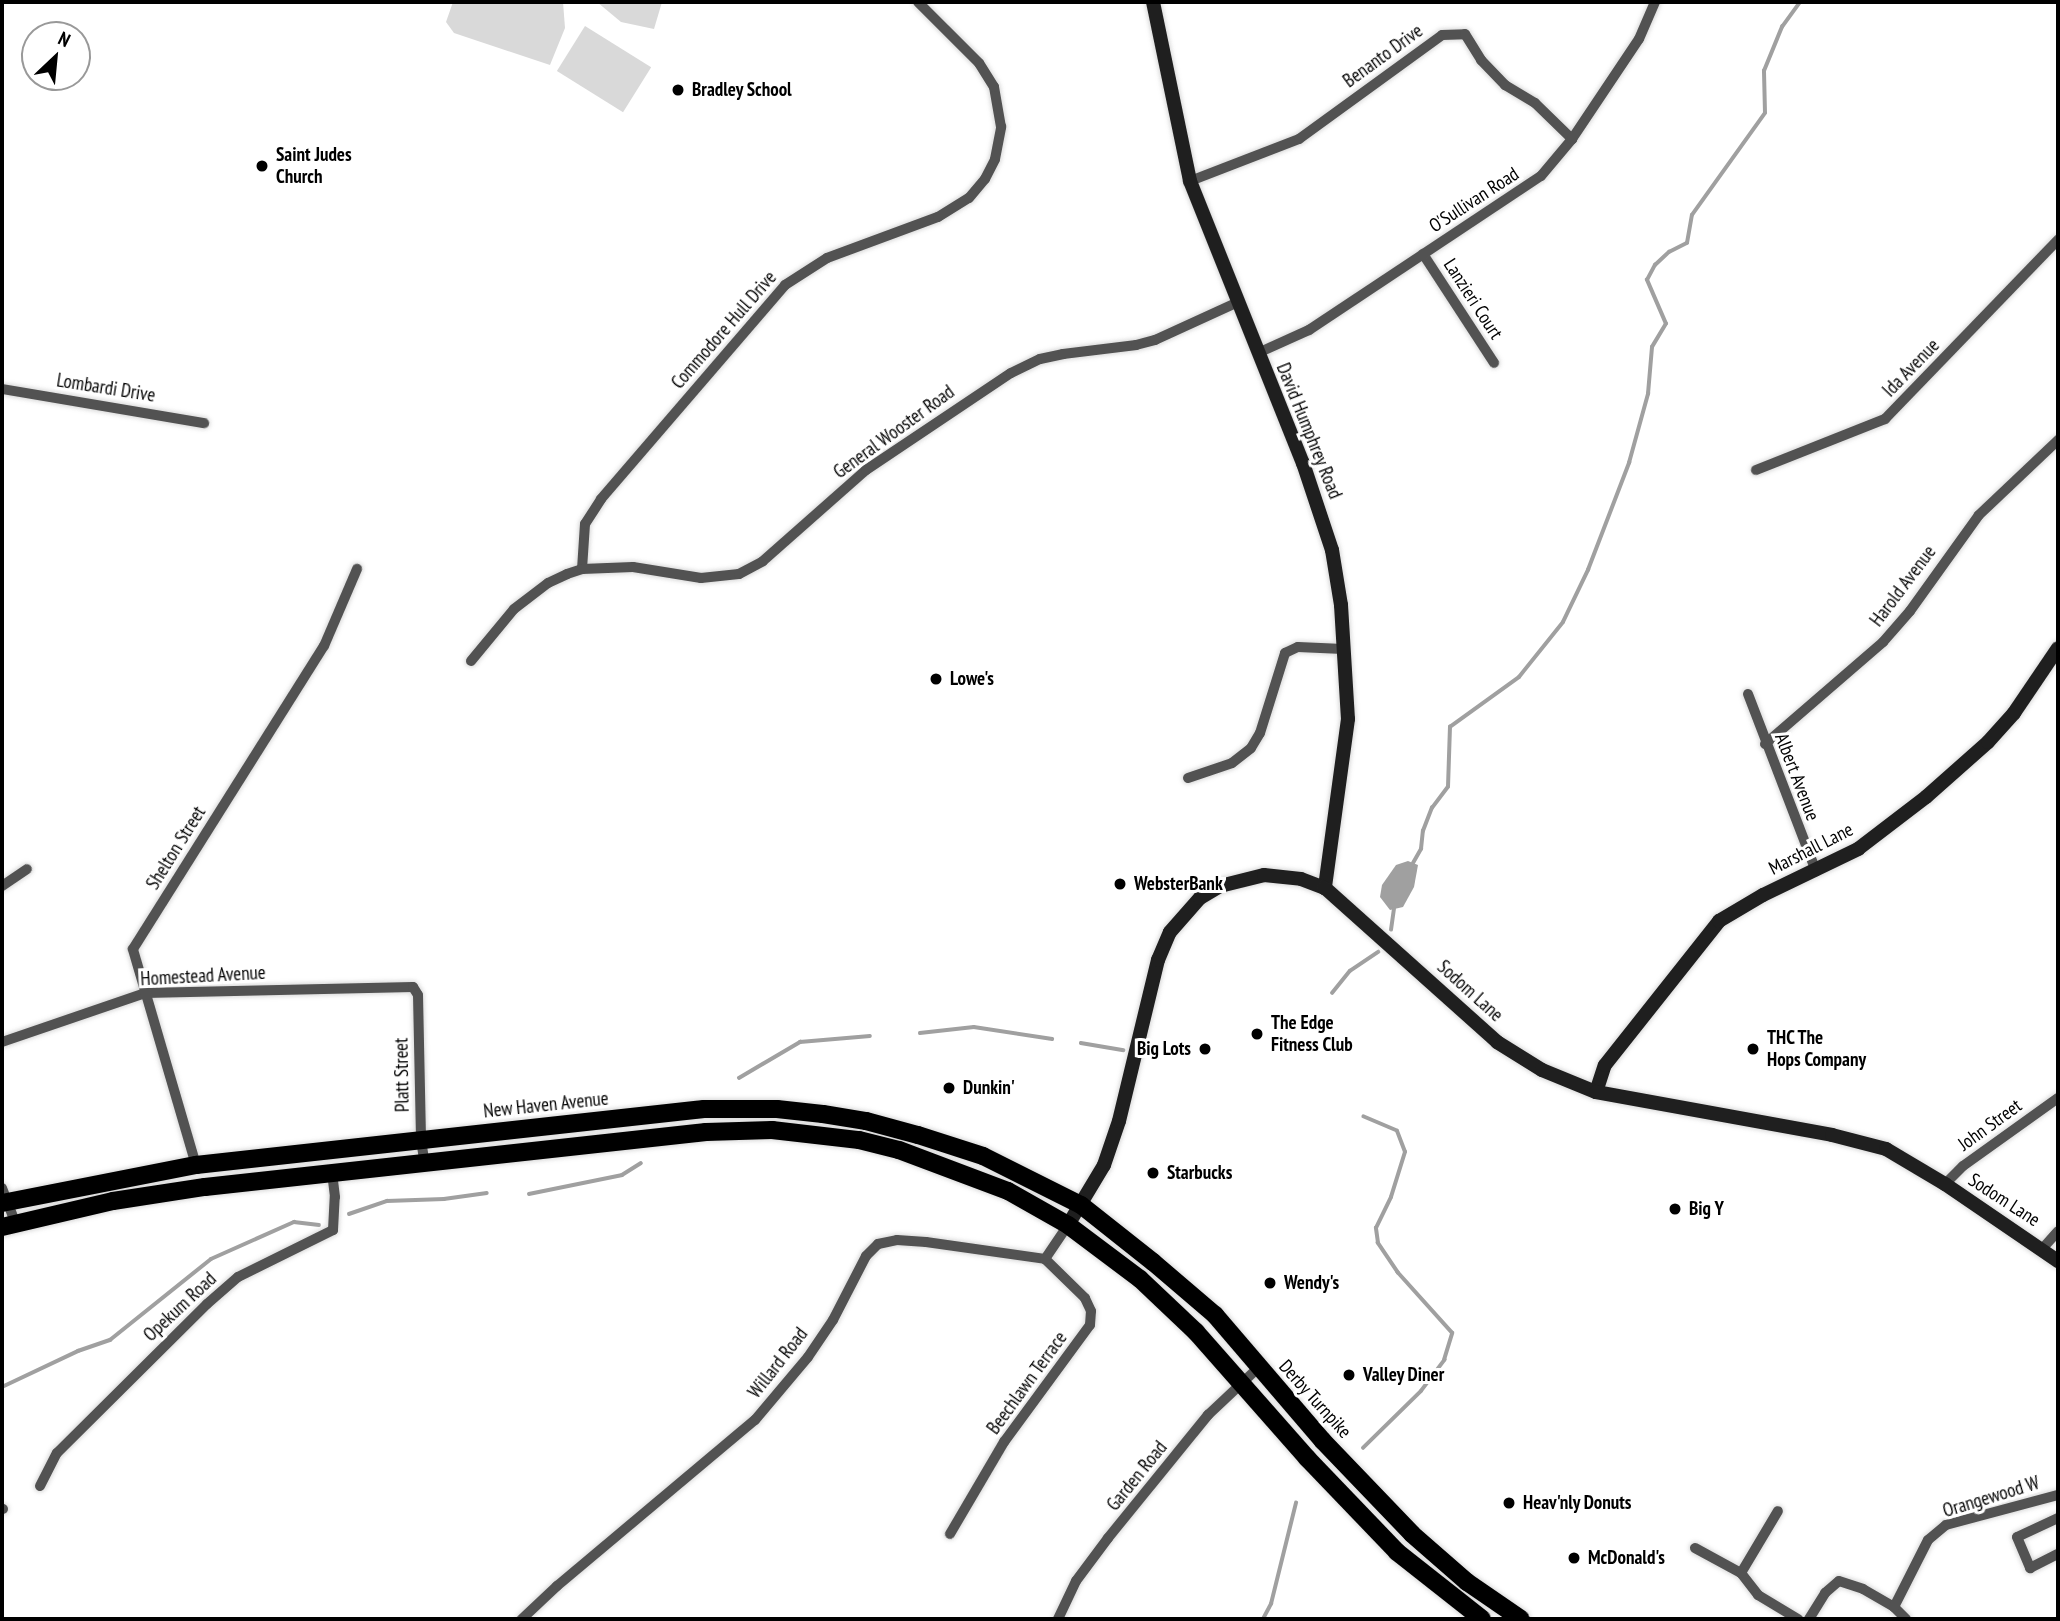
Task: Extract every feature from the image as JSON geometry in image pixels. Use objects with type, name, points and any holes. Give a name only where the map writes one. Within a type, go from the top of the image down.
[{"type":"highway","name":"New Haven Avenue","points":[[3,1197],[196,1165],[704,1109],[800,1111],[866,1121],[942,1141],[1003,1165],[1081,1205]]},
{"type":"highway","points":[[8,1225],[113,1201],[332,1171],[425,1164],[706,1132],[795,1132],[859,1140],[934,1161],[1008,1191],[1068,1225],[1139,1279],[1196,1332],[1234,1377],[1397,1552],[1482,1619]]},
{"type":"highway","name":"Derby Turnpike","points":[[1081,1205],[1215,1315],[1322,1440],[1412,1534],[1467,1582],[1521,1619]]},
{"type":"highway","points":[[1234,1377],[1253,1361]]},
{"type":"street","name":"Commodore Hull Drive","points":[[582,569],[585,524],[601,499],[785,285],[827,258],[938,218],[969,198],[985,179],[995,159],[1001,127],[993,87],[979,63],[918,2]]},
{"type":"street","name":"David Humphrey Road","points":[[1153,2],[1190,181],[1327,530],[1340,594],[1348,719],[1325,888]]},
{"type":"street","name":"O'Sullivan Road","points":[[1258,353],[1309,330],[1541,176],[1572,139],[1639,39],[1655,2]]},
{"type":"street","name":"Benanto Drive","points":[[1190,181],[1299,139],[1442,35],[1465,34],[1481,60],[1505,85],[1535,103],[1572,139]]},
{"type":"street","name":"Ida Avenue","points":[[1756,470],[1885,419],[2058,240]]},
{"type":"street","name":"Lanzieri Court","points":[[1423,254],[1494,363]]},
{"type":"street","name":"General Wooster Road","points":[[582,569],[633,567],[701,578],[739,574],[763,561],[866,470],[1011,373],[1040,359],[1156,340],[1237,303]]},
{"type":"street","name":"Lombardi Drive","points":[[2,389],[204,423]]},
{"type":"street","name":"Harold Avenue","points":[[1765,744],[1883,642],[1910,611],[1979,515],[2058,440]]},
{"type":"street","name":"Shelton Street","points":[[196,1165],[133,948],[324,646],[357,569]]},
{"type":"street","points":[[471,661],[523,602],[548,583],[582,569]]},
{"type":"street","points":[[1188,778],[1232,762],[1251,748],[1260,733],[1285,653],[1297,647],[1343,649]]},
{"type":"street","name":"Marshall Lane","points":[[1596,1092],[1605,1065],[1719,921],[1868,841],[1926,797],[1988,742],[2014,713],[2058,648]]},
{"type":"street","name":"Albert Avenue","points":[[1748,694],[1816,871]]},
{"type":"street","points":[[2,886],[27,869]]},
{"type":"street","name":"Sodom Lane","points":[[1068,1225],[1104,1165],[1119,1121],[1158,960],[1166,939],[1180,918],[1210,892],[1241,880],[1264,875],[1301,878],[1325,888],[1497,1042],[1542,1070],[1596,1092],[1832,1135],[1886,1149],[1945,1184],[2058,1261]]},
{"type":"street","name":"Homestead Avenue","points":[[2,1042],[145,993],[413,987]]},
{"type":"street","name":"Platt Street","points":[[413,987],[418,995],[421,1140],[425,1164]]},
{"type":"street","name":"John Street","points":[[1945,1184],[1963,1166],[2058,1098]]},
{"type":"street","name":"Opekum Road","points":[[40,1486],[57,1453],[207,1304],[238,1277],[333,1230],[335,1197],[332,1171]]},
{"type":"street","points":[[3,1197],[8,1225]]},
{"type":"street","points":[[1045,1259],[1068,1225]]},
{"type":"street","points":[[2042,1249],[2058,1231]]},
{"type":"street","name":"Willard Road","points":[[522,1619],[557,1586],[755,1420],[808,1357],[833,1320],[866,1256],[878,1244],[897,1240],[926,1242],[1045,1259]]},
{"type":"street","name":"Beechlawn Terrace","points":[[950,1534],[1010,1433],[1090,1325],[1091,1311],[1085,1298],[1045,1259]]},
{"type":"street","name":"Garden Road","points":[[1059,1619],[1076,1581],[1095,1553],[1208,1415],[1234,1377]]},
{"type":"street","name":"Orangewood W","points":[[1894,1607],[1928,1540],[1946,1525],[2058,1495]]},
{"type":"street","points":[[1741,1573],[1778,1511]]},
{"type":"street","points":[[2058,1518],[2017,1537],[2030,1568],[2058,1554]]},
{"type":"street","points":[[1695,1548],[1741,1573],[1758,1595],[1798,1619]]},
{"type":"street","points":[[1809,1619],[1825,1593],[1839,1581],[1863,1589],[1894,1607],[1906,1619]]},
{"type":"shaded area","points":[[453,2],[563,2],[565,28],[550,65],[454,33],[446,22]]},
{"type":"shaded area","points":[[597,2],[662,2],[654,29],[621,22]]},
{"type":"shaded area","points":[[585,26],[651,67],[623,112],[557,71]]},
{"type":"shaded area","points":[[1408,861],[1418,865],[1414,887],[1403,907],[1390,910],[1380,897],[1382,885],[1396,865]]},
{"type":"waterway","points":[[1413,863],[1421,849],[1423,831],[1432,808],[1448,787],[1450,727],[1519,677],[1563,622],[1588,570],[1629,463],[1648,394],[1652,347],[1666,324],[1647,280],[1655,265],[1669,252],[1687,243],[1692,215],[1765,113],[1764,71],[1782,27],[1800,2]]},
{"type":"waterway","points":[[1391,930],[1394,909]]},
{"type":"waterway","points":[[1332,993],[1350,971],[1378,952]]},
{"type":"waterway","points":[[920,1033],[974,1027],[1052,1039]]},
{"type":"waterway","points":[[739,1078],[800,1042],[870,1036]]},
{"type":"waterway","points":[[1081,1043],[1123,1050]]},
{"type":"waterway","points":[[1363,1448],[1421,1391],[1444,1360],[1452,1333],[1398,1273],[1378,1243],[1376,1228],[1391,1197],[1405,1152],[1397,1131],[1364,1117]]},
{"type":"waterway","points":[[529,1194],[622,1175],[641,1163]]},
{"type":"waterway","points":[[349,1214],[387,1201],[444,1199],[487,1193]]},
{"type":"waterway","points":[[2,1387],[78,1351],[110,1340],[211,1259],[294,1222],[319,1225]]},
{"type":"waterway","points":[[1263,1619],[1271,1604],[1296,1503]]},
{"type":"place","name":"Bradley School","points":[[678,90]]},
{"type":"place","name":"Saint Judes Church","points":[[262,166]]},
{"type":"place","name":"Lowe's","points":[[936,679]]},
{"type":"place","name":"WebsterBank","points":[[1120,884]]},
{"type":"place","name":"The Edge Fitness Club","points":[[1257,1034]]},
{"type":"place","name":"Big Lots","points":[[1205,1049]]},
{"type":"place","name":"THC The Hops Company","points":[[1753,1049]]},
{"type":"place","name":"Dunkin'","points":[[949,1088]]},
{"type":"place","name":"Starbucks","points":[[1153,1173]]},
{"type":"place","name":"Big Y","points":[[1675,1209]]},
{"type":"place","name":"Wendy's","points":[[1270,1283]]},
{"type":"place","name":"Valley Diner","points":[[1349,1375]]},
{"type":"place","name":"Heav'nly Donuts","points":[[1509,1503]]},
{"type":"place","name":"McDonald's","points":[[1574,1558]]}]
